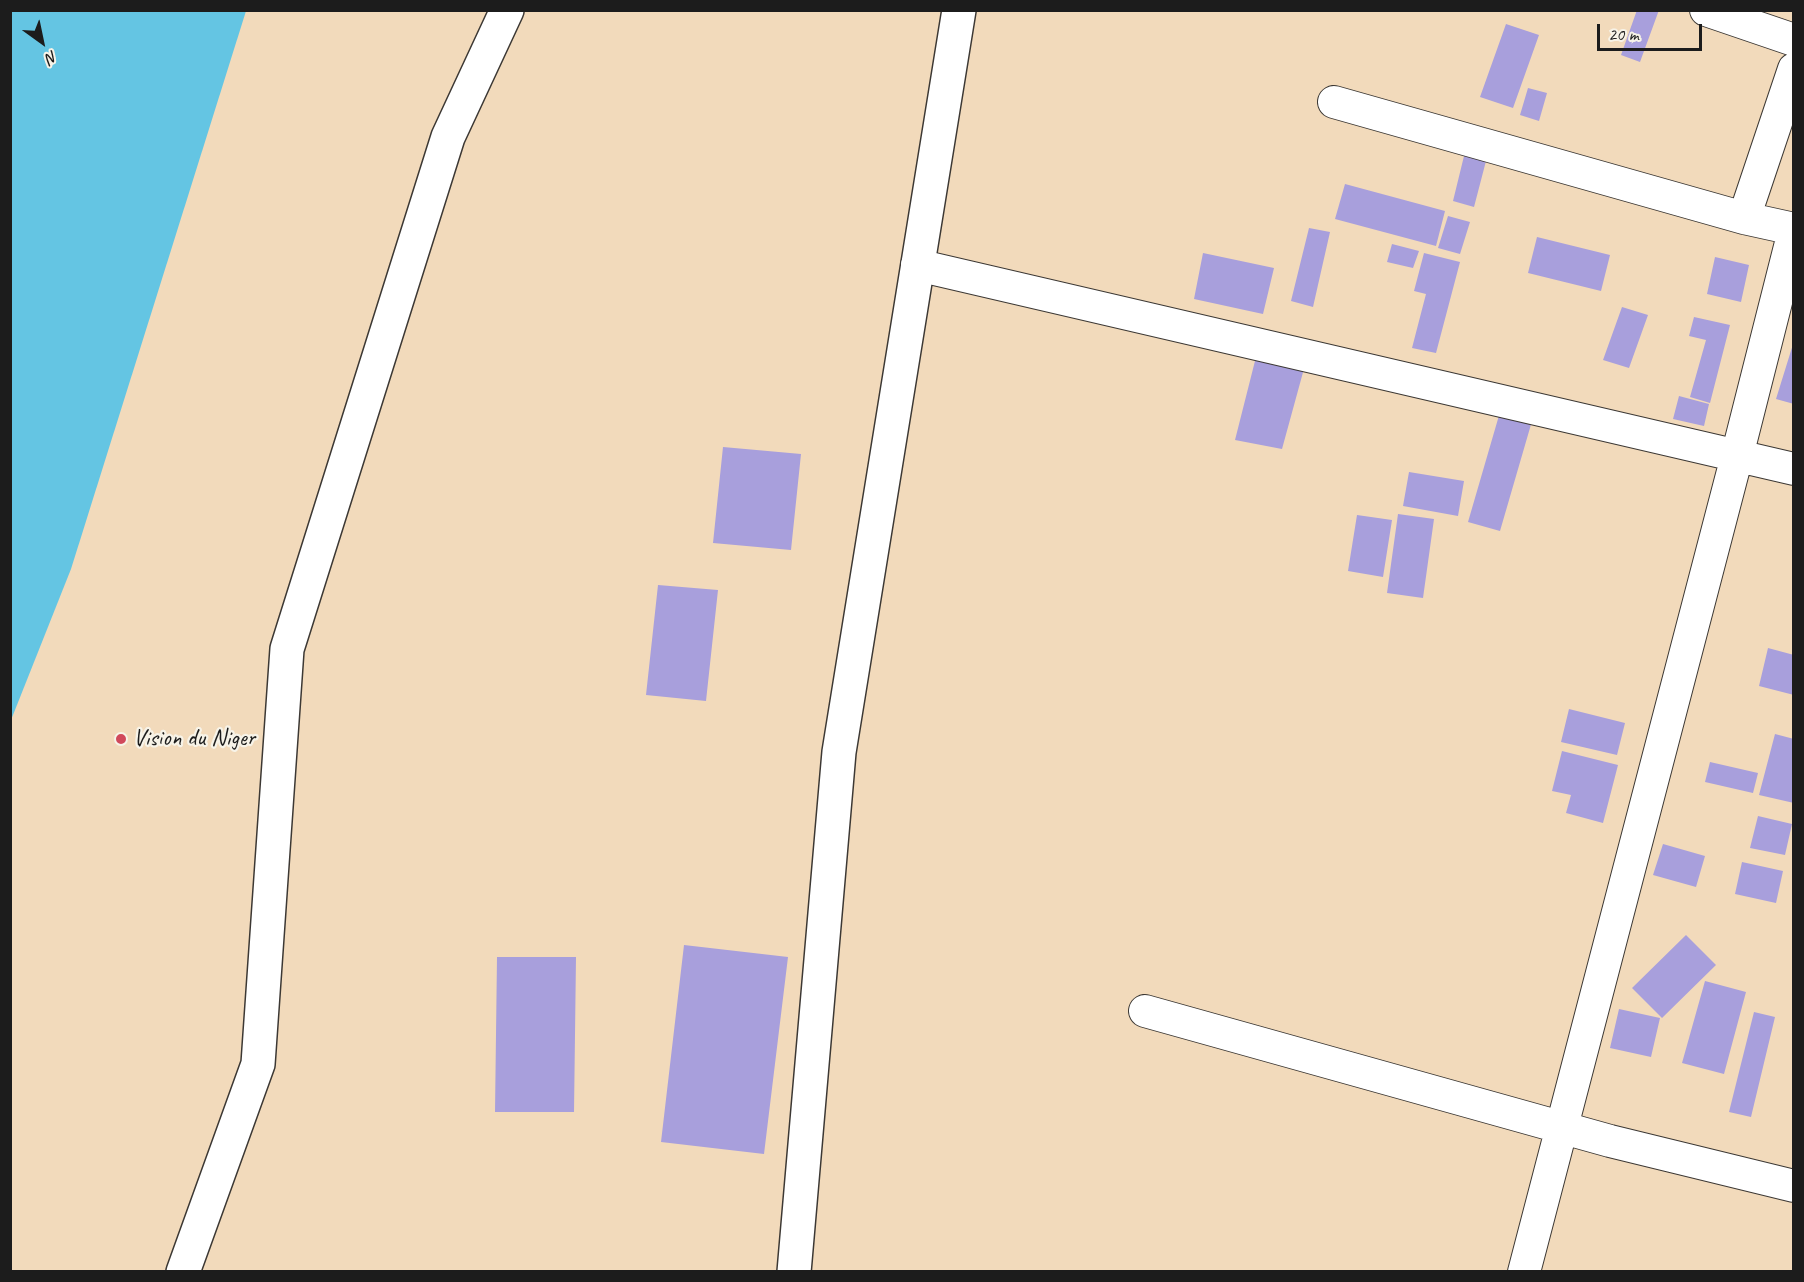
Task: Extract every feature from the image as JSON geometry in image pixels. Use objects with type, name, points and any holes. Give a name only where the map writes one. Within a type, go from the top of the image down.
[{"type":"main road","points":[[183,1272],[258,1064],[287,649],[448,137],[507,10]]},
{"type":"main road","points":[[795,1272],[839,752],[959,10]]},
{"type":"street","points":[[1706,10],[1794,40]]},
{"type":"street","points":[[1744,218],[1794,69]]},
{"type":"street","points":[[1334,102],[1744,218],[1794,230],[1524,1272]]},
{"type":"street","points":[[917,265],[1794,469]]},
{"type":"street","points":[[1145,1011],[1610,1141],[1794,1186]]},
{"type":"water","points":[[11,10],[246,11],[71,569],[11,720]]},
{"type":"building","points":[[1637,10],[1659,10],[1640,62],[1621,55]]},
{"type":"building","points":[[1506,24],[1539,35],[1513,108],[1480,97]]},
{"type":"building","points":[[1528,88],[1547,93],[1539,121],[1520,115]]},
{"type":"building","points":[[1464,156],[1486,161],[1474,207],[1453,201]]},
{"type":"building","points":[[1345,184],[1445,211],[1436,246],[1335,219]]},
{"type":"building","points":[[1448,216],[1470,222],[1460,254],[1438,248]]},
{"type":"building","points":[[1309,228],[1330,232],[1313,307],[1291,301]]},
{"type":"building","points":[[1537,237],[1610,255],[1601,291],[1528,273]]},
{"type":"building","points":[[1392,244],[1419,251],[1413,268],[1387,262]]},
{"type":"building","points":[[1203,253],[1274,268],[1263,314],[1194,299]]},
{"type":"building","points":[[1424,253],[1460,262],[1436,353],[1412,348],[1426,294],[1414,291]]},
{"type":"building","points":[[1715,257],[1749,265],[1741,302],[1707,294]]},
{"type":"building","points":[[1622,307],[1648,315],[1629,368],[1603,360]]},
{"type":"building","points":[[1694,317],[1730,325],[1710,403],[1690,397],[1706,340],[1689,336]]},
{"type":"building","points":[[1794,341],[1794,404],[1776,399]]},
{"type":"building","points":[[1256,357],[1305,365],[1282,449],[1235,440]]},
{"type":"building","points":[[1679,396],[1709,404],[1704,426],[1673,419]]},
{"type":"building","points":[[1500,412],[1532,421],[1500,531],[1468,522]]},
{"type":"building","points":[[723,447],[801,454],[791,550],[713,543]]},
{"type":"building","points":[[1409,472],[1464,481],[1458,516],[1403,506]]},
{"type":"building","points":[[1398,514],[1434,519],[1423,598],[1387,593]]},
{"type":"building","points":[[1357,515],[1392,520],[1383,577],[1348,571]]},
{"type":"building","points":[[658,585],[718,590],[706,701],[646,695]]},
{"type":"building","points":[[1768,648],[1794,655],[1794,695],[1759,686]]},
{"type":"building","points":[[1569,709],[1625,723],[1617,755],[1561,742]]},
{"type":"building","points":[[1775,734],[1794,739],[1794,803],[1759,795]]},
{"type":"building","points":[[1562,751],[1618,765],[1603,823],[1566,813],[1571,795],[1552,791]]},
{"type":"building","points":[[1710,762],[1758,773],[1753,793],[1705,782]]},
{"type":"building","points":[[1758,816],[1792,824],[1785,855],[1750,848]]},
{"type":"building","points":[[1663,844],[1705,856],[1696,887],[1653,875]]},
{"type":"building","points":[[1742,862],[1783,871],[1776,903],[1735,894]]},
{"type":"building","points":[[1686,935],[1716,965],[1662,1018],[1632,988]]},
{"type":"building","points":[[684,945],[788,957],[764,1154],[661,1142]]},
{"type":"building","points":[[497,957],[576,957],[574,1112],[495,1112]]},
{"type":"building","points":[[1705,981],[1746,992],[1724,1074],[1682,1063]]},
{"type":"building","points":[[1619,1009],[1660,1018],[1651,1057],[1610,1048]]},
{"type":"building","points":[[1754,1012],[1775,1017],[1751,1117],[1729,1112]]},
{"type":"place","name":"Vision du Niger","points":[[121,739]]}]
